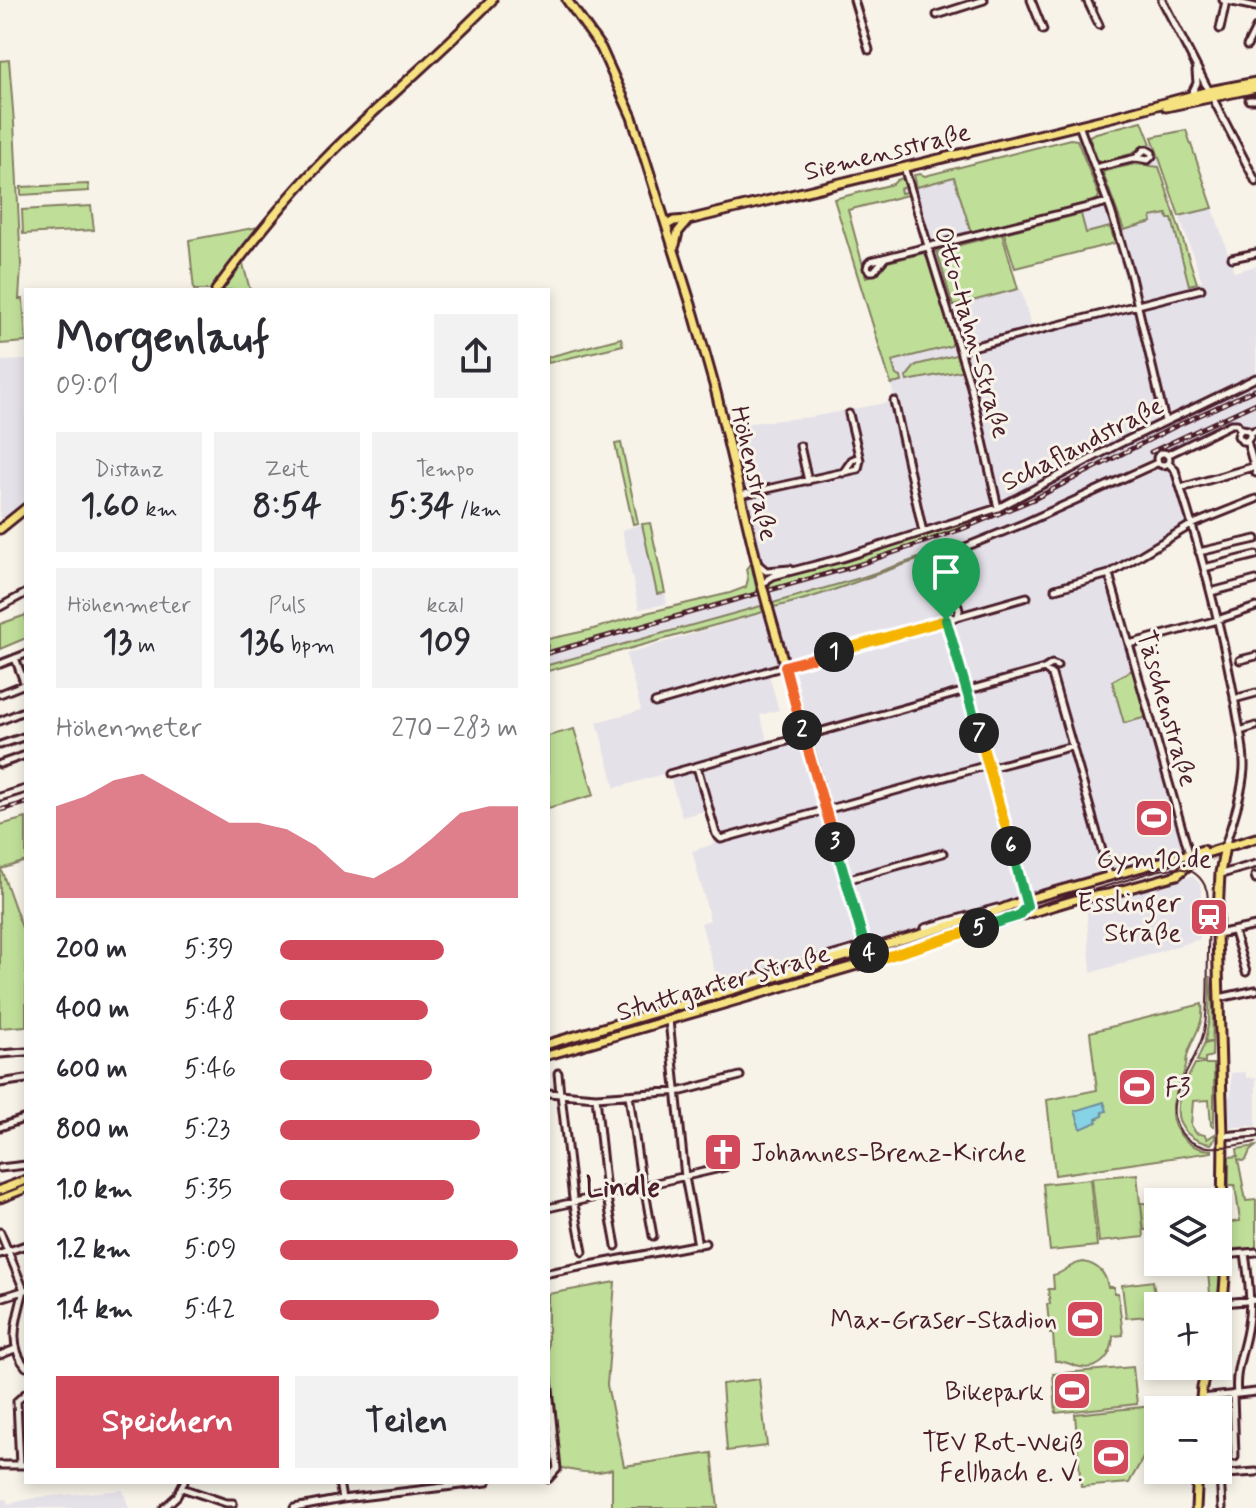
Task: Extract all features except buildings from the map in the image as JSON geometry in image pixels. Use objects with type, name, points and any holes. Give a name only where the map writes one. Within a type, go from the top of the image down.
[{"type":"main road","points":[[218,288],[312,173],[492,0]]},
{"type":"main road","name":"Höhenstraße","points":[[567,0],[601,48],[620,87],[674,247],[716,392],[752,550],[764,581],[768,607],[866,948]]},
{"type":"main road","points":[[1210,94],[1256,85]]},
{"type":"main road","name":"Siemensstraße","points":[[667,225],[1210,94]]},
{"type":"main road","name":"Siemensstraße","points":[[1116,116],[1190,96],[1210,94]]},
{"type":"main road","points":[[674,247],[678,232],[686,222]]},
{"type":"main road","points":[[0,529],[24,510]]},
{"type":"main road","name":"Stuttgarter Straße","points":[[550,1054],[1018,916],[1029,907],[1073,886],[1189,853],[1256,838]]},
{"type":"main road","points":[[1222,1188],[1217,934],[1225,846]]},
{"type":"main road","name":"Stuttgarter Straße","points":[[550,1043],[866,948],[957,924],[1014,903],[1029,907],[1108,894],[1177,875],[1195,857],[1225,846]]},
{"type":"main road","points":[[1187,865],[1189,853]]},
{"type":"main road","points":[[1206,853],[1216,855],[1222,862]]},
{"type":"main road","points":[[1073,886],[1176,858],[1186,861],[1187,865]]},
{"type":"main road","points":[[1076,899],[1173,873]]},
{"type":"main road","points":[[866,948],[925,928],[957,924]]},
{"type":"main road","points":[[866,948],[880,959]]},
{"type":"main road","points":[[854,966],[863,958],[866,948]]},
{"type":"main road","points":[[0,1190],[24,1181]]},
{"type":"main road","points":[[0,1198],[24,1189]]},
{"type":"main road","points":[[1196,1508],[1197,1484]]},
{"type":"street","points":[[854,0],[869,50]]},
{"type":"street","points":[[937,15],[984,0]]},
{"type":"street","points":[[1031,0],[1043,30]]},
{"type":"street","points":[[1087,0],[1099,25]]},
{"type":"street","points":[[1162,0],[1256,182]]},
{"type":"street","points":[[1220,29],[1225,0],[1256,7]]},
{"type":"street","points":[[1247,46],[1256,28]]},
{"type":"street","points":[[1190,96],[1197,83],[1195,66]]},
{"type":"street","points":[[1079,125],[1130,273],[1165,421]]},
{"type":"street","points":[[1095,168],[1136,158]]},
{"type":"street","name":"Otto-Hahn-Straße","points":[[904,167],[971,387],[998,508]]},
{"type":"street","points":[[885,258],[1108,202]]},
{"type":"street","points":[[1232,258],[1256,253]]},
{"type":"street","points":[[960,350],[1201,289]]},
{"type":"street","name":"Schaflandstraße","points":[[811,566],[764,574],[764,581],[998,508],[1165,421],[1256,378]]},
{"type":"street","points":[[894,401],[923,532]]},
{"type":"street","points":[[739,495],[858,469],[859,457],[849,414]]},
{"type":"street","points":[[1157,463],[1159,454],[1167,455],[1231,424],[1237,424],[1241,430]]},
{"type":"street","points":[[1241,430],[1253,432],[1247,441]]},
{"type":"street","points":[[1241,430],[1239,438],[1247,441]]},
{"type":"street","points":[[1181,488],[1255,469],[1247,441]]},
{"type":"street","points":[[800,446],[808,481]]},
{"type":"street","points":[[1167,455],[1181,488],[1211,592],[1240,731],[1244,767],[1241,790],[1225,846]]},
{"type":"street","points":[[843,473],[852,460],[859,457]]},
{"type":"street","points":[[1157,463],[1162,466],[1168,463]]},
{"type":"street","points":[[958,616],[947,567],[946,557],[951,553],[1157,463]]},
{"type":"street","points":[[1055,589],[1109,574],[1191,525],[1256,499]]},
{"type":"street","points":[[1199,552],[1256,539]]},
{"type":"street","name":"Schaflandstraße","points":[[752,550],[763,570],[792,569]]},
{"type":"street","points":[[1204,568],[1256,555]]},
{"type":"street","name":"Täschenstraße","points":[[1109,574],[1189,853]]},
{"type":"street","points":[[1211,592],[1256,580]]},
{"type":"street","points":[[0,607],[24,594]]},
{"type":"street","points":[[655,703],[1027,597]]},
{"type":"street","points":[[1129,644],[1256,608]]},
{"type":"street","points":[[946,620],[1029,907]]},
{"type":"street","points":[[0,664],[24,655]]},
{"type":"street","points":[[1240,660],[1256,656]]},
{"type":"street","points":[[15,658],[24,680]]},
{"type":"street","points":[[669,774],[1044,669],[1052,674],[1109,875]]},
{"type":"street","points":[[0,694],[24,686]]},
{"type":"street","points":[[1234,699],[1256,693]]},
{"type":"street","points":[[0,721],[24,711]]},
{"type":"street","points":[[1240,731],[1256,726]]},
{"type":"street","points":[[0,745],[24,737]]},
{"type":"street","points":[[697,767],[716,834],[721,839],[1073,746]]},
{"type":"street","points":[[0,764],[24,756]]},
{"type":"street","points":[[0,797],[24,790]]},
{"type":"street","points":[[1230,828],[1235,836],[1246,841]]},
{"type":"street","points":[[846,880],[943,853]]},
{"type":"street","points":[[1222,873],[1256,864]]},
{"type":"street","name":"Stuttgarter Straße","points":[[925,928],[1014,903]]},
{"type":"street","points":[[1217,934],[1256,926]]},
{"type":"street","points":[[1234,932],[1246,972]]},
{"type":"street","points":[[1219,998],[1256,990]]},
{"type":"street","points":[[668,1019],[685,1177],[698,1245]]},
{"type":"street","points":[[0,1054],[24,1052]]},
{"type":"street","points":[[558,1073],[583,1252]]},
{"type":"street","points":[[550,1093],[596,1097],[676,1091],[740,1076]]},
{"type":"street","points":[[0,1083],[24,1079]]},
{"type":"street","points":[[629,1095],[653,1236]]},
{"type":"street","points":[[596,1097],[606,1195],[616,1246]]},
{"type":"street","points":[[0,1127],[24,1119]]},
{"type":"street","points":[[1223,1136],[1256,1133]]},
{"type":"street","points":[[0,1168],[24,1165]]},
{"type":"street","points":[[550,1208],[725,1167]]},
{"type":"street","points":[[0,1232],[24,1288]]},
{"type":"street","points":[[550,1273],[705,1243]]},
{"type":"street","points":[[0,1254],[24,1246]]},
{"type":"street","points":[[1232,1254],[1256,1252]]},
{"type":"street","points":[[1235,1457],[1235,1377],[1253,1300],[1245,1253]]},
{"type":"street","points":[[0,1298],[24,1290]]},
{"type":"street","points":[[24,1294],[15,1330],[15,1349],[24,1364]]},
{"type":"street","points":[[1232,1302],[1253,1300]]},
{"type":"street","points":[[0,1355],[15,1349]]},
{"type":"street","points":[[1218,1396],[1256,1392]]},
{"type":"street","points":[[0,1465],[23,1465],[17,1401],[24,1395]]},
{"type":"street","points":[[550,1398],[557,1469],[550,1477]]},
{"type":"street","points":[[1232,1474],[1256,1472]]},
{"type":"street","points":[[339,1484],[342,1499]]},
{"type":"street","points":[[294,1508],[468,1484]]},
{"type":"street","points":[[1221,1484],[1222,1508]]},
{"type":"street","points":[[164,1508],[183,1485],[233,1503]]},
{"type":"shaded area","points":[[1089,136],[1098,161],[1131,154],[1142,146],[1154,143],[1162,166],[1135,164],[1103,172],[1124,229],[1167,214],[1172,218],[1189,284],[1202,281],[1179,216],[1213,208],[1234,272],[1256,266],[1256,373],[1162,418],[1165,427],[1256,384],[1256,426],[1251,428],[1230,420],[1109,479],[1114,488],[1171,464],[1189,528],[1112,577],[1191,852],[998,903],[720,989],[701,923],[710,920],[692,851],[714,844],[704,811],[682,817],[670,777],[803,740],[782,670],[732,684],[769,675],[779,710],[760,715],[768,743],[674,767],[674,771],[615,788],[597,722],[641,710],[626,654],[765,612],[940,553],[942,551],[773,603],[769,589],[893,553],[993,513],[757,583],[717,426],[811,417],[895,401],[891,384],[902,381],[891,362],[952,345],[884,263],[879,273],[866,278],[861,258],[922,242],[907,192],[901,193],[900,189],[906,187],[902,178],[914,175],[918,187],[954,177],[972,232],[1098,196],[1077,140]],"holes":[[[1081,214],[1086,233],[1110,228],[1134,311],[1048,332],[1047,329],[1033,332],[1021,289],[953,306],[937,251],[939,249]],[[957,357],[964,370],[907,381],[906,377],[916,365]]]},
{"type":"shaded area","points":[[24,360],[24,506],[0,525],[0,361]]},
{"type":"shaded area","points":[[642,524],[657,593],[665,593],[667,604],[639,609],[622,530]]},
{"type":"shaded area","points":[[757,592],[761,606],[550,664],[550,650]]},
{"type":"shaded area","points":[[1192,876],[1201,889],[1200,939],[1091,973],[1086,905]]},
{"type":"shaded area","points":[[1246,1072],[1246,1078],[1256,1077],[1256,1126],[1233,1127],[1230,1125],[1228,1099],[1231,1094],[1231,1073]]},
{"type":"shaded area","points":[[123,1490],[129,1508],[0,1508],[0,1500],[6,1499],[8,1504],[39,1497]]},
{"type":"green space","points":[[9,60],[21,266],[19,299],[23,299],[24,342],[0,344],[0,61]]},
{"type":"green space","points":[[1142,121],[1151,144],[1131,154],[1098,161],[1089,136]]},
{"type":"green space","points":[[1186,130],[1213,208],[1179,216],[1152,137]]},
{"type":"green space","points":[[1070,139],[1077,140],[1099,196],[1097,200],[971,232],[954,177],[917,187],[914,175],[925,176]]},
{"type":"green space","points":[[1135,164],[1159,167],[1197,283],[1189,285],[1172,219],[1168,219],[1167,214],[1151,217],[1152,222],[1124,230],[1103,173]]},
{"type":"green space","points":[[902,178],[906,187],[900,189],[901,193],[906,192],[907,195],[848,210],[866,277],[879,273],[884,263],[924,253],[953,342],[951,346],[892,361],[896,375],[901,377],[902,382],[891,384],[834,199],[893,184]]},
{"type":"green space","points":[[88,184],[89,191],[21,195],[21,187]]},
{"type":"green space","points":[[91,206],[94,230],[23,234],[22,210]]},
{"type":"green space","points":[[1081,214],[1086,233],[1110,227],[1115,243],[1015,268],[1004,233]]},
{"type":"green space","points":[[259,229],[214,288],[194,288],[189,240]]},
{"type":"green space","points":[[1002,234],[1018,289],[953,306],[937,251]]},
{"type":"green space","points":[[242,260],[249,288],[222,288]]},
{"type":"green space","points":[[621,338],[623,345],[550,363],[550,356]]},
{"type":"green space","points":[[955,355],[960,367],[964,366],[965,370],[907,381],[906,377],[916,365]]},
{"type":"green space","points":[[621,443],[638,523],[633,524],[615,444]]},
{"type":"green space","points":[[996,514],[893,553],[769,589],[770,581],[776,578]]},
{"type":"green space","points":[[650,523],[665,593],[657,594],[642,524]]},
{"type":"green space","points":[[945,549],[837,589],[774,607],[773,603]]},
{"type":"green space","points":[[751,563],[757,592],[550,650],[550,639],[746,587],[746,569]]},
{"type":"green space","points":[[761,606],[763,612],[550,670],[550,664]]},
{"type":"green space","points":[[24,616],[24,639],[0,649],[0,624]]},
{"type":"green space","points":[[1134,669],[1147,717],[1124,723],[1112,681]]},
{"type":"green space","points":[[574,729],[594,795],[550,807],[550,735]]},
{"type":"green space","points":[[24,819],[24,862],[1,869],[24,933],[24,1026],[0,1028],[0,825]]},
{"type":"green space","points":[[1210,976],[1213,1009],[1212,1056],[1205,1058],[1205,1062],[1197,1061],[1205,1042],[1212,1042],[1205,1041]]},
{"type":"green space","name":"F3","points":[[1202,1004],[1200,1026],[1189,1050],[1172,1113],[1173,1122],[1184,1139],[1193,1146],[1212,1152],[1055,1175],[1047,1100],[1097,1090],[1090,1032]]},
{"type":"green space","points":[[1195,1064],[1214,1064],[1214,1126],[1211,1125],[1209,1100],[1193,1101],[1191,1125],[1196,1133],[1205,1135],[1207,1139],[1215,1134],[1211,1144],[1188,1134],[1178,1118],[1179,1099]]},
{"type":"green space","points":[[1256,1146],[1246,1160],[1238,1159],[1246,1201],[1256,1200],[1256,1248],[1232,1248],[1232,1222],[1240,1221],[1235,1185],[1229,1185],[1229,1157],[1238,1156],[1237,1149]]},
{"type":"green space","points":[[1137,1174],[1140,1203],[1144,1203],[1144,1230],[1141,1204],[1144,1237],[1099,1242],[1092,1178]]},
{"type":"green space","points":[[1090,1179],[1097,1246],[1050,1251],[1043,1184]]},
{"type":"green space","name":"Max-Graser-Stadion","points":[[1084,1262],[1100,1270],[1108,1287],[1114,1287],[1114,1293],[1118,1293],[1123,1335],[1113,1336],[1111,1349],[1104,1360],[1087,1368],[1055,1361],[1047,1304],[1050,1304],[1048,1289],[1054,1289],[1053,1275]]},
{"type":"green space","points":[[1208,1276],[1220,1276],[1219,1292],[1210,1292]]},
{"type":"green space","points":[[1153,1281],[1155,1292],[1144,1292],[1144,1316],[1126,1318],[1122,1285]]},
{"type":"green space","points":[[615,1282],[607,1385],[624,1466],[712,1453],[718,1508],[612,1508],[612,1469],[586,1472],[559,1467],[550,1386],[550,1294]]},
{"type":"green space","points":[[1133,1367],[1137,1404],[1056,1413],[1053,1374]]},
{"type":"green space","points":[[759,1379],[767,1446],[727,1451],[722,1384]]},
{"type":"green space","name":"TEV Rot-Weiß Fellbach e. V.","points":[[1144,1407],[1144,1456],[1129,1483],[1081,1487],[1075,1414]]},
{"type":"water","points":[[1104,1102],[1107,1111],[1102,1112],[1103,1116],[1081,1129],[1075,1111]]},
{"type":"tunnel","points":[[1190,866],[1226,851]]},
{"type":"tram line","points":[[550,1050],[1144,874],[1181,868],[1201,879],[1207,891],[1208,992],[1204,1031],[1177,1093],[1175,1119],[1185,1137],[1203,1146],[1224,1147],[1256,1142]]},
{"type":"tram line","points":[[0,1195],[24,1186]]},
{"type":"railway","points":[[550,652],[855,566],[962,529],[1034,499],[1256,389]]},
{"type":"railway","points":[[1151,452],[1256,403]]},
{"type":"railway","points":[[0,810],[24,804]]},
{"type":"place","name":"Gym10.de","points":[[1154,818]]},
{"type":"place","name":"Esslinger Straße","points":[[1209,917]]},
{"type":"place","name":"F3","points":[[1137,1087]]},
{"type":"place","name":"Johannes-Brenz-Kirche","points":[[723,1152]]},
{"type":"place","name":"Max-Graser-Stadion","points":[[1085,1319]]},
{"type":"place","name":"Bikepark","points":[[1072,1391]]},
{"type":"place","name":"TEV Rot-Weiß Fellbach e. V.","points":[[1111,1457]]},
{"type":"district","name":"Lindle","points":[[623,1186]]},
{"type":"route","points":[[946,620],[1027,906],[1018,916],[880,959],[866,950],[785,666],[946,620]]}]
